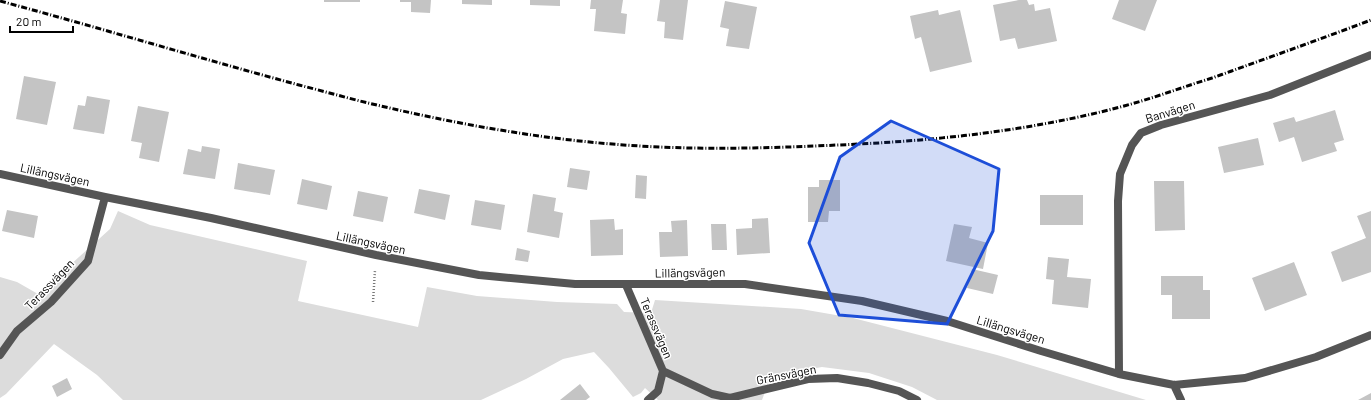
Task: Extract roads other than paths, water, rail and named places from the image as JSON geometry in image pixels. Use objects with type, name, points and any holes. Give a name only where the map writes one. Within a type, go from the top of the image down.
[{"type":"street","name":"Banvägen","points":[[1119,374],[1118,201],[1120,174],[1132,145],[1141,133],[1161,125],[1270,95],[1371,55]]},
{"type":"street","name":"Lillängsvägen","points":[[0,174],[211,218],[376,256],[479,275],[575,284],[745,284],[862,300],[947,322],[1119,374],[1174,385],[1245,378],[1316,357],[1371,335]]},
{"type":"street","name":"Terassvägen","points":[[0,355],[17,331],[51,302],[88,261],[106,197]]},
{"type":"street","name":"Terassvägen","points":[[626,285],[663,371],[658,391],[648,400]]},
{"type":"street","name":"Gränsvägen","points":[[663,371],[712,394],[730,398],[808,380],[837,378],[868,383],[899,391],[917,400]]},
{"type":"street","points":[[1174,385],[1181,400]]},
{"type":"railway","points":[[0,1],[299,85],[445,120],[510,132],[607,144],[690,148],[788,147],[910,141],[982,133],[1054,122],[1089,115],[1157,96],[1212,78],[1371,20]]}]
